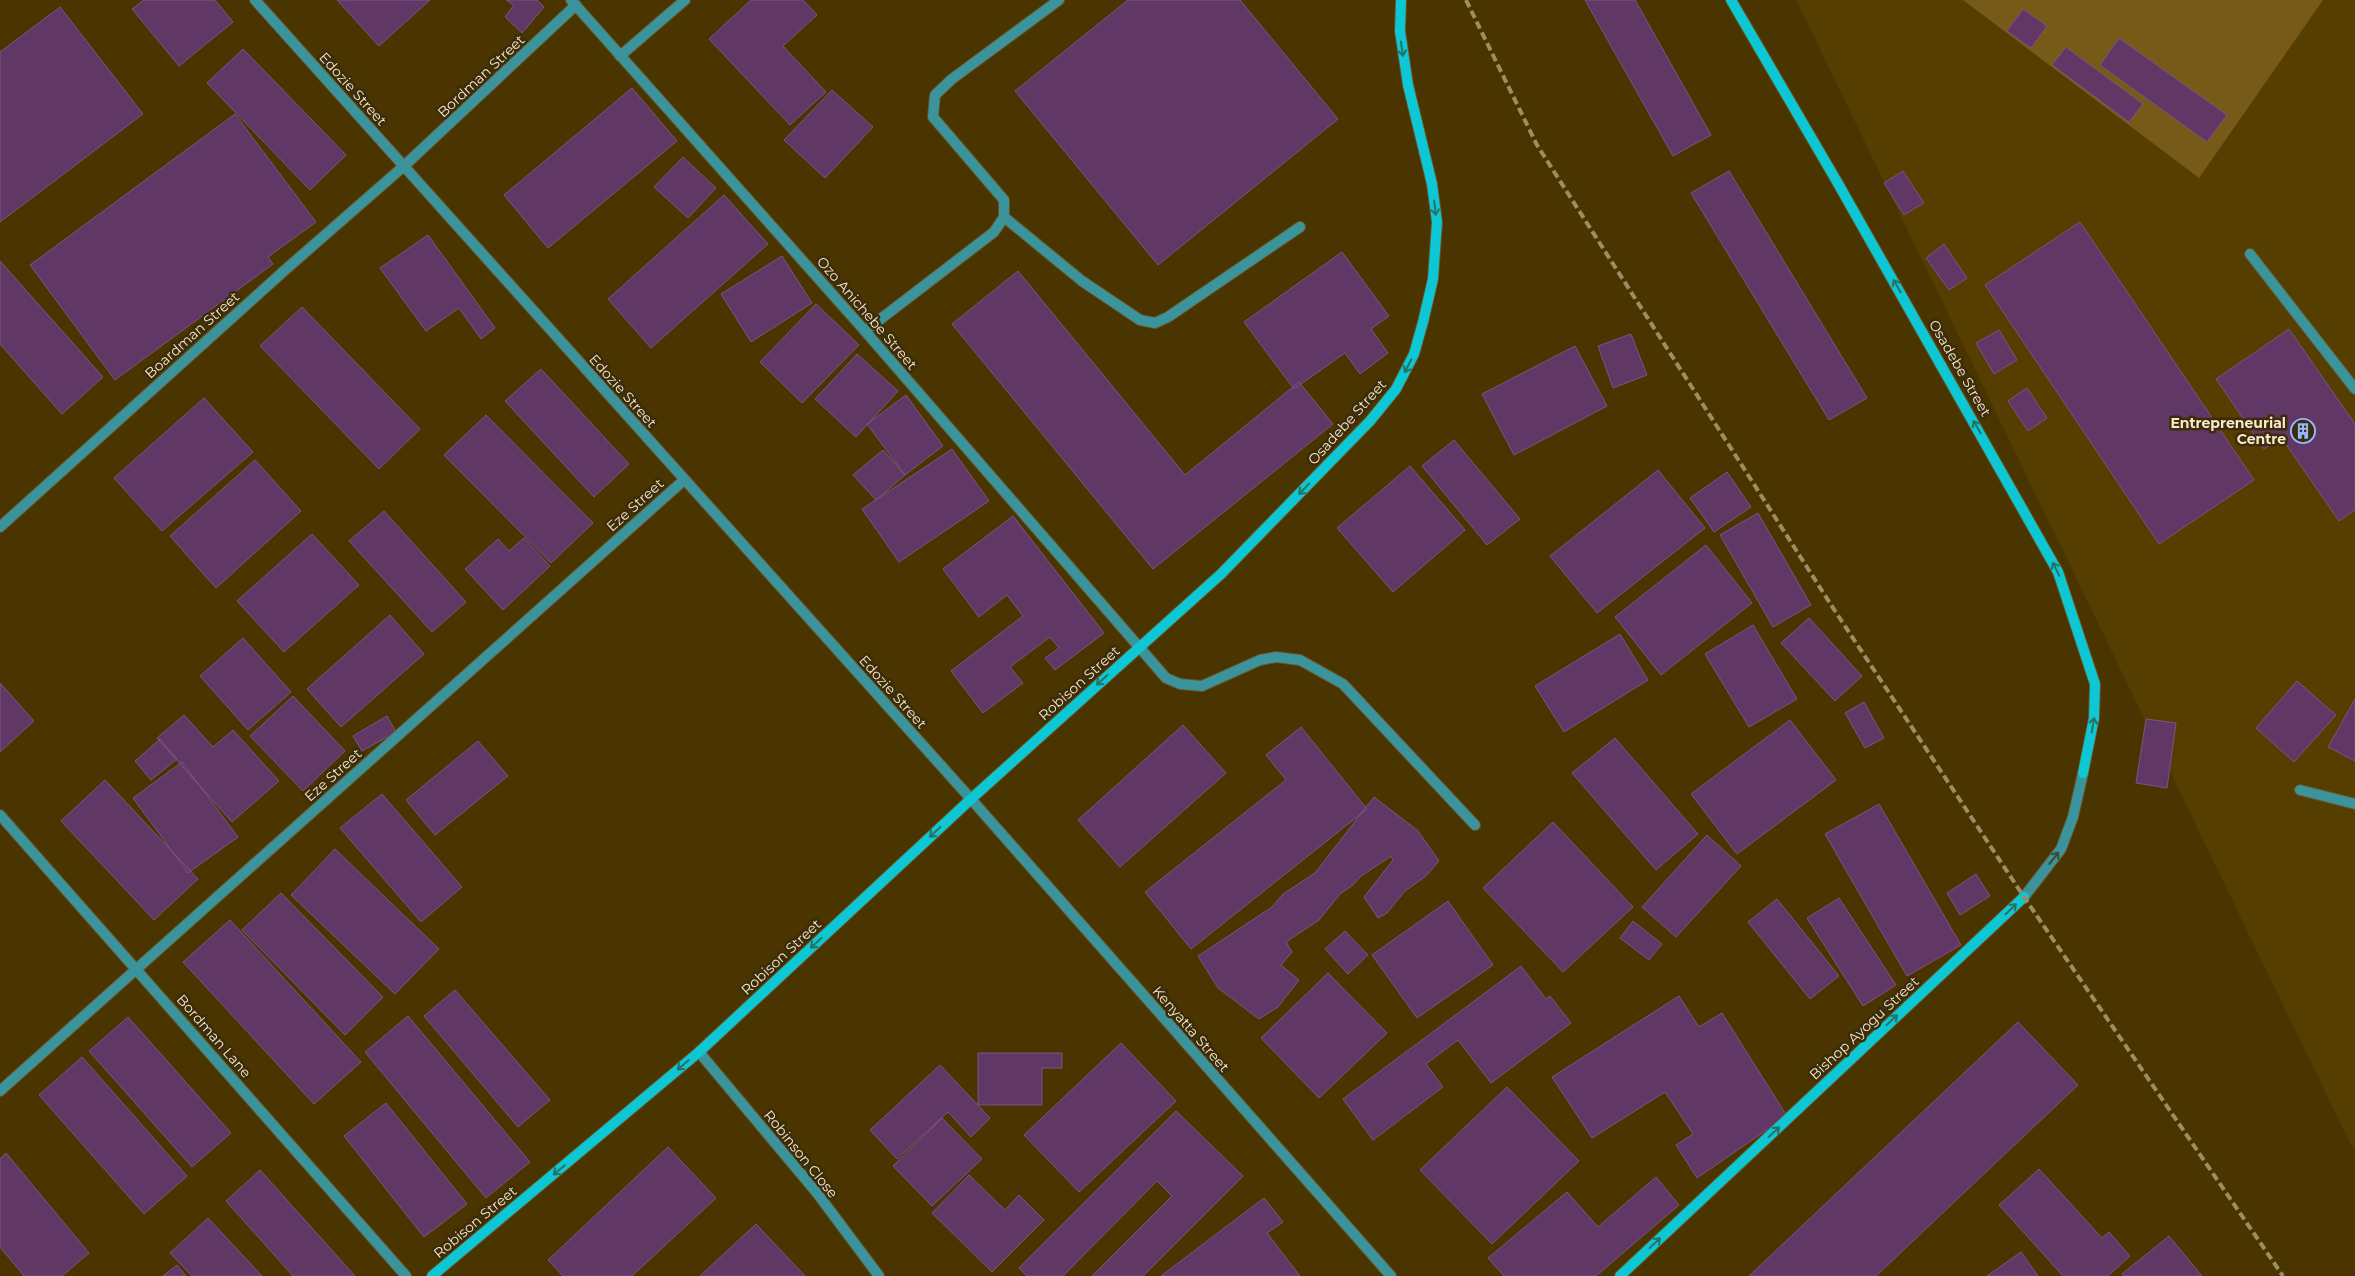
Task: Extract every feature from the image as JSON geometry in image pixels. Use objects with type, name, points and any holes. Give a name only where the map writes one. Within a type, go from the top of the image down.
[{"type":"main road","name":"Osadebe Street","points":[[1138,648],[1222,574],[1370,421],[1396,389],[1414,354],[1433,279],[1437,222],[1432,184],[1408,85],[1400,32],[1401,0]]},
{"type":"main road","name":"Osadebe Street","points":[[1731,0],[1866,231],[2058,572],[2095,684],[2094,718],[2083,773]]},
{"type":"main road","name":"Robison Street","points":[[432,1276],[699,1052],[970,799],[1138,648]]},
{"type":"main road","name":"Bishop Ayogu Street","points":[[1620,1276],[2024,896]]},
{"type":"street","name":"Edozie Street","points":[[255,0],[970,799]]},
{"type":"street","points":[[620,56],[684,0]]},
{"type":"street","points":[[865,331],[994,232],[1004,217],[1004,200],[933,117],[936,95],[952,79],[1059,0]]},
{"type":"street","name":"Bordman Street","points":[[404,166],[574,3]]},
{"type":"street","name":"Ozo Anichebe Street","points":[[574,3],[865,331],[1166,678],[1180,684],[1202,686],[1260,660],[1276,657],[1300,660],[1321,670],[1343,684],[1475,825]]},
{"type":"street","name":"Boardman Street","points":[[0,527],[285,270],[404,166]]},
{"type":"street","points":[[1004,217],[1082,281],[1140,320],[1155,323],[1168,317],[1300,227]]},
{"type":"street","points":[[2250,254],[2355,389]]},
{"type":"street","name":"Eze Street","points":[[0,1091],[684,480]]},
{"type":"street","name":"Bishop Ayogu Street","points":[[2024,896],[2061,849],[2073,817],[2083,773]]},
{"type":"street","points":[[2300,790],[2355,804]]},
{"type":"street","name":"Kenyatta Street","points":[[970,799],[1391,1276]]},
{"type":"street","name":"Bordman Lane","points":[[0,815],[406,1276]]},
{"type":"street","name":"Robinson Close","points":[[699,1052],[817,1193],[879,1276]]},
{"type":"shaded area","points":[[1796,0],[2355,0],[2355,1150],[2349,1141]]},
{"type":"shaded area","points":[[1963,0],[2323,0],[2199,178]]},
{"type":"building","points":[[144,0],[215,0],[233,22],[179,66],[132,9]]},
{"type":"building","points":[[337,0],[430,0],[379,46]]},
{"type":"building","points":[[506,0],[537,0],[544,7],[522,33],[505,17],[514,5]]},
{"type":"building","points":[[751,0],[803,0],[817,15],[783,46],[826,92],[790,125],[709,39]]},
{"type":"building","points":[[1128,0],[1240,0],[1338,119],[1158,265],[1015,91]]},
{"type":"building","points":[[1585,0],[1635,0],[1711,135],[1673,156]]},
{"type":"building","points":[[60,7],[143,114],[0,222],[0,52]]},
{"type":"building","points":[[2023,9],[2047,26],[2031,48],[2007,31]]},
{"type":"building","points":[[2119,38],[2227,115],[2207,142],[2100,65]]},
{"type":"building","points":[[2066,47],[2143,104],[2129,122],[2052,65]]},
{"type":"building","points":[[243,49],[346,155],[310,190],[207,83]]},
{"type":"building","points":[[632,88],[677,141],[548,248],[504,195]]},
{"type":"building","points":[[832,90],[873,127],[825,178],[784,140]]},
{"type":"building","points":[[235,114],[316,222],[268,257],[273,264],[115,380],[30,265]]},
{"type":"building","points":[[683,157],[716,188],[688,218],[654,187]]},
{"type":"building","points":[[1729,171],[1867,398],[1829,420],[1691,193]]},
{"type":"building","points":[[1903,171],[1924,203],[1904,215],[1884,183]]},
{"type":"building","points":[[724,195],[768,244],[651,348],[608,299]]},
{"type":"building","points":[[2080,222],[2254,480],[2159,544],[1985,285]]},
{"type":"building","points":[[428,235],[495,328],[481,339],[459,308],[426,331],[380,268]]},
{"type":"building","points":[[1944,244],[1967,278],[1949,290],[1926,258]]},
{"type":"building","points":[[1342,252],[1389,316],[1371,329],[1388,353],[1360,374],[1345,353],[1294,389],[1244,322]]},
{"type":"building","points":[[782,256],[812,303],[751,342],[721,294]]},
{"type":"building","points":[[0,261],[103,377],[62,414],[0,344]]},
{"type":"building","points":[[1018,271],[1185,475],[1299,382],[1333,424],[1153,569],[952,324]]},
{"type":"building","points":[[816,304],[859,345],[802,403],[760,362]]},
{"type":"building","points":[[302,307],[420,429],[379,469],[260,346]]},
{"type":"building","name":"Entrepreneurial Centre","points":[[2289,329],[2355,424],[2355,510],[2339,521],[2281,437],[2264,449],[2216,379]]},
{"type":"building","points":[[1999,330],[2017,360],[1994,374],[1976,343]]},
{"type":"building","points":[[1631,334],[1647,375],[1613,388],[1598,346]]},
{"type":"building","points":[[1575,346],[1607,406],[1514,455],[1482,394]]},
{"type":"building","points":[[857,354],[898,391],[856,437],[815,399]]},
{"type":"building","points":[[541,369],[629,464],[594,497],[505,401]]},
{"type":"building","points":[[2027,388],[2047,418],[2028,431],[2008,401]]},
{"type":"building","points":[[906,395],[943,446],[905,475],[867,424]]},
{"type":"building","points":[[204,398],[253,452],[162,531],[114,478]]},
{"type":"building","points":[[486,415],[593,523],[551,563],[444,455]]},
{"type":"building","points":[[1454,440],[1520,519],[1487,545],[1422,466]]},
{"type":"building","points":[[952,449],[989,501],[899,562],[862,509]]},
{"type":"building","points":[[883,450],[905,475],[876,500],[853,475]]},
{"type":"building","points":[[255,460],[301,511],[216,588],[170,536]]},
{"type":"building","points":[[1410,466],[1465,530],[1393,592],[1337,528]]},
{"type":"building","points":[[1658,470],[1705,528],[1597,613],[1550,556]]},
{"type":"building","points":[[1727,472],[1751,507],[1714,532],[1690,498]]},
{"type":"building","points":[[384,511],[466,602],[432,632],[349,541]]},
{"type":"building","points":[[1758,513],[1811,605],[1773,627],[1720,535]]},
{"type":"building","points":[[1013,516],[1104,633],[1055,670],[1045,658],[1059,648],[1050,637],[1010,667],[1023,683],[983,713],[951,671],[1023,616],[1007,595],[979,617],[943,569]]},
{"type":"building","points":[[312,534],[359,585],[284,652],[237,601]]},
{"type":"building","points":[[524,538],[550,566],[503,610],[465,569],[498,539],[509,551]]},
{"type":"building","points":[[1706,545],[1752,603],[1661,675],[1615,617]]},
{"type":"building","points":[[390,615],[424,654],[341,727],[307,689]]},
{"type":"building","points":[[1809,618],[1862,676],[1835,701],[1781,643]]},
{"type":"building","points":[[1753,625],[1797,699],[1749,727],[1705,654]]},
{"type":"building","points":[[1620,634],[1648,680],[1564,732],[1535,686]]},
{"type":"building","points":[[243,638],[291,692],[248,730],[200,676]]},
{"type":"building","points":[[2297,681],[2336,715],[2294,762],[2256,728]]},
{"type":"building","points":[[0,683],[34,721],[0,752]]},
{"type":"building","points":[[293,696],[345,751],[303,791],[250,736]]},
{"type":"building","points":[[2355,699],[2355,761],[2328,747]]},
{"type":"building","points":[[1864,702],[1884,738],[1865,748],[1845,713]]},
{"type":"building","points":[[184,715],[213,747],[233,730],[279,781],[232,822],[157,738]]},
{"type":"building","points":[[387,716],[396,732],[362,751],[353,736]]},
{"type":"building","points":[[2146,719],[2176,723],[2167,788],[2136,783]]},
{"type":"building","points":[[1790,720],[1836,780],[1737,854],[1691,794]]},
{"type":"building","points":[[1183,725],[1226,773],[1120,867],[1078,820]]},
{"type":"building","points":[[1301,727],[1367,809],[1191,949],[1145,892],[1286,780],[1266,755]]},
{"type":"building","points":[[1615,738],[1698,834],[1656,870],[1572,773]]},
{"type":"building","points":[[160,739],[177,759],[151,780],[135,761]]},
{"type":"building","points":[[478,741],[508,776],[435,835],[406,800]]},
{"type":"building","points":[[182,762],[238,837],[188,873],[133,798]]},
{"type":"building","points":[[105,780],[198,879],[154,920],[61,821]]},
{"type":"building","points":[[382,794],[462,887],[421,922],[340,828]]},
{"type":"building","points":[[1374,797],[1418,831],[1439,861],[1426,876],[1405,891],[1387,913],[1378,918],[1364,897],[1393,860],[1391,856],[1360,877],[1353,885],[1340,894],[1319,920],[1286,942],[1292,952],[1281,965],[1299,980],[1278,1007],[1259,1019],[1218,988],[1198,956],[1272,907],[1283,894],[1315,873]]},
{"type":"building","points":[[1879,804],[1961,945],[1907,976],[1825,834]]},
{"type":"building","points":[[1553,822],[1633,907],[1563,972],[1483,888]]},
{"type":"building","points":[[1707,835],[1741,866],[1676,937],[1642,907]]},
{"type":"building","points":[[335,849],[439,949],[395,994],[291,895]]},
{"type":"building","points":[[1976,874],[1990,896],[1960,915],[1947,893]]},
{"type":"building","points":[[281,893],[383,997],[345,1035],[242,930]]},
{"type":"building","points":[[1839,898],[1896,985],[1863,1006],[1807,918]]},
{"type":"building","points":[[1777,899],[1839,976],[1810,999],[1748,922]]},
{"type":"building","points":[[1448,901],[1493,965],[1417,1018],[1372,955]]},
{"type":"building","points":[[230,920],[361,1062],[314,1104],[183,962]]},
{"type":"building","points":[[1633,921],[1662,944],[1649,960],[1620,938]]},
{"type":"building","points":[[1345,931],[1368,955],[1348,974],[1325,949]]},
{"type":"building","points":[[1521,966],[1546,999],[1550,996],[1571,1023],[1491,1083],[1458,1040],[1426,1064],[1443,1087],[1373,1140],[1343,1099]]},
{"type":"building","points":[[1328,973],[1387,1033],[1319,1098],[1261,1038]]},
{"type":"building","points":[[455,990],[550,1100],[518,1127],[424,1016]]},
{"type":"building","points":[[1679,996],[1699,1027],[1722,1013],[1787,1116],[1697,1178],[1676,1145],[1693,1134],[1665,1092],[1592,1138],[1552,1077]]},
{"type":"building","points":[[408,1016],[530,1162],[486,1198],[365,1052]]},
{"type":"building","points":[[128,1017],[231,1133],[192,1167],[89,1051]]},
{"type":"building","points":[[2018,1022],[2078,1085],[1876,1276],[1749,1276]]},
{"type":"building","points":[[1121,1043],[1176,1101],[1079,1192],[1024,1135]]},
{"type":"building","points":[[978,1053],[1062,1053],[1062,1068],[1042,1068],[1042,1105],[978,1105]]},
{"type":"building","points":[[82,1057],[187,1176],[144,1214],[39,1095]]},
{"type":"building","points":[[940,1065],[990,1118],[971,1137],[948,1112],[897,1159],[870,1130]]},
{"type":"building","points":[[1507,1087],[1579,1161],[1492,1244],[1420,1170]]},
{"type":"building","points":[[386,1103],[467,1204],[424,1237],[344,1136]]},
{"type":"building","points":[[1176,1111],[1243,1176],[1143,1276],[1092,1276],[1172,1196],[1157,1181],[1063,1276],[1027,1276],[1019,1268]]},
{"type":"building","points":[[942,1118],[982,1159],[932,1206],[893,1166]]},
{"type":"building","points":[[668,1147],[716,1198],[632,1276],[563,1276],[548,1260]]},
{"type":"building","points":[[6,1153],[89,1253],[62,1276],[24,1276],[0,1247],[0,1159]]},
{"type":"building","points":[[2039,1169],[2102,1238],[2109,1232],[2130,1256],[2108,1276],[2063,1276],[1999,1205]]},
{"type":"building","points":[[260,1170],[355,1276],[293,1276],[226,1201]]},
{"type":"building","points":[[969,1175],[1005,1210],[1019,1195],[1044,1220],[992,1272],[932,1213]]},
{"type":"building","points":[[1656,1177],[1679,1205],[1596,1276],[1504,1276],[1488,1258],[1567,1192],[1598,1227]]},
{"type":"building","points":[[1264,1198],[1283,1222],[1267,1233],[1300,1276],[1161,1276]]},
{"type":"building","points":[[208,1218],[262,1276],[192,1276],[170,1253]]},
{"type":"building","points":[[756,1224],[805,1276],[700,1276]]},
{"type":"building","points":[[2169,1236],[2202,1276],[2124,1276],[2122,1274]]},
{"type":"building","points":[[2021,1252],[2038,1276],[1987,1276]]},
{"type":"building","points":[[177,1265],[186,1276],[163,1276]]},
{"type":"railway","points":[[1466,0],[1537,145],[1835,611],[2024,897],[2283,1276]]},
{"type":"place","name":"Entrepreneurial Centre","points":[[2303,431]]}]
